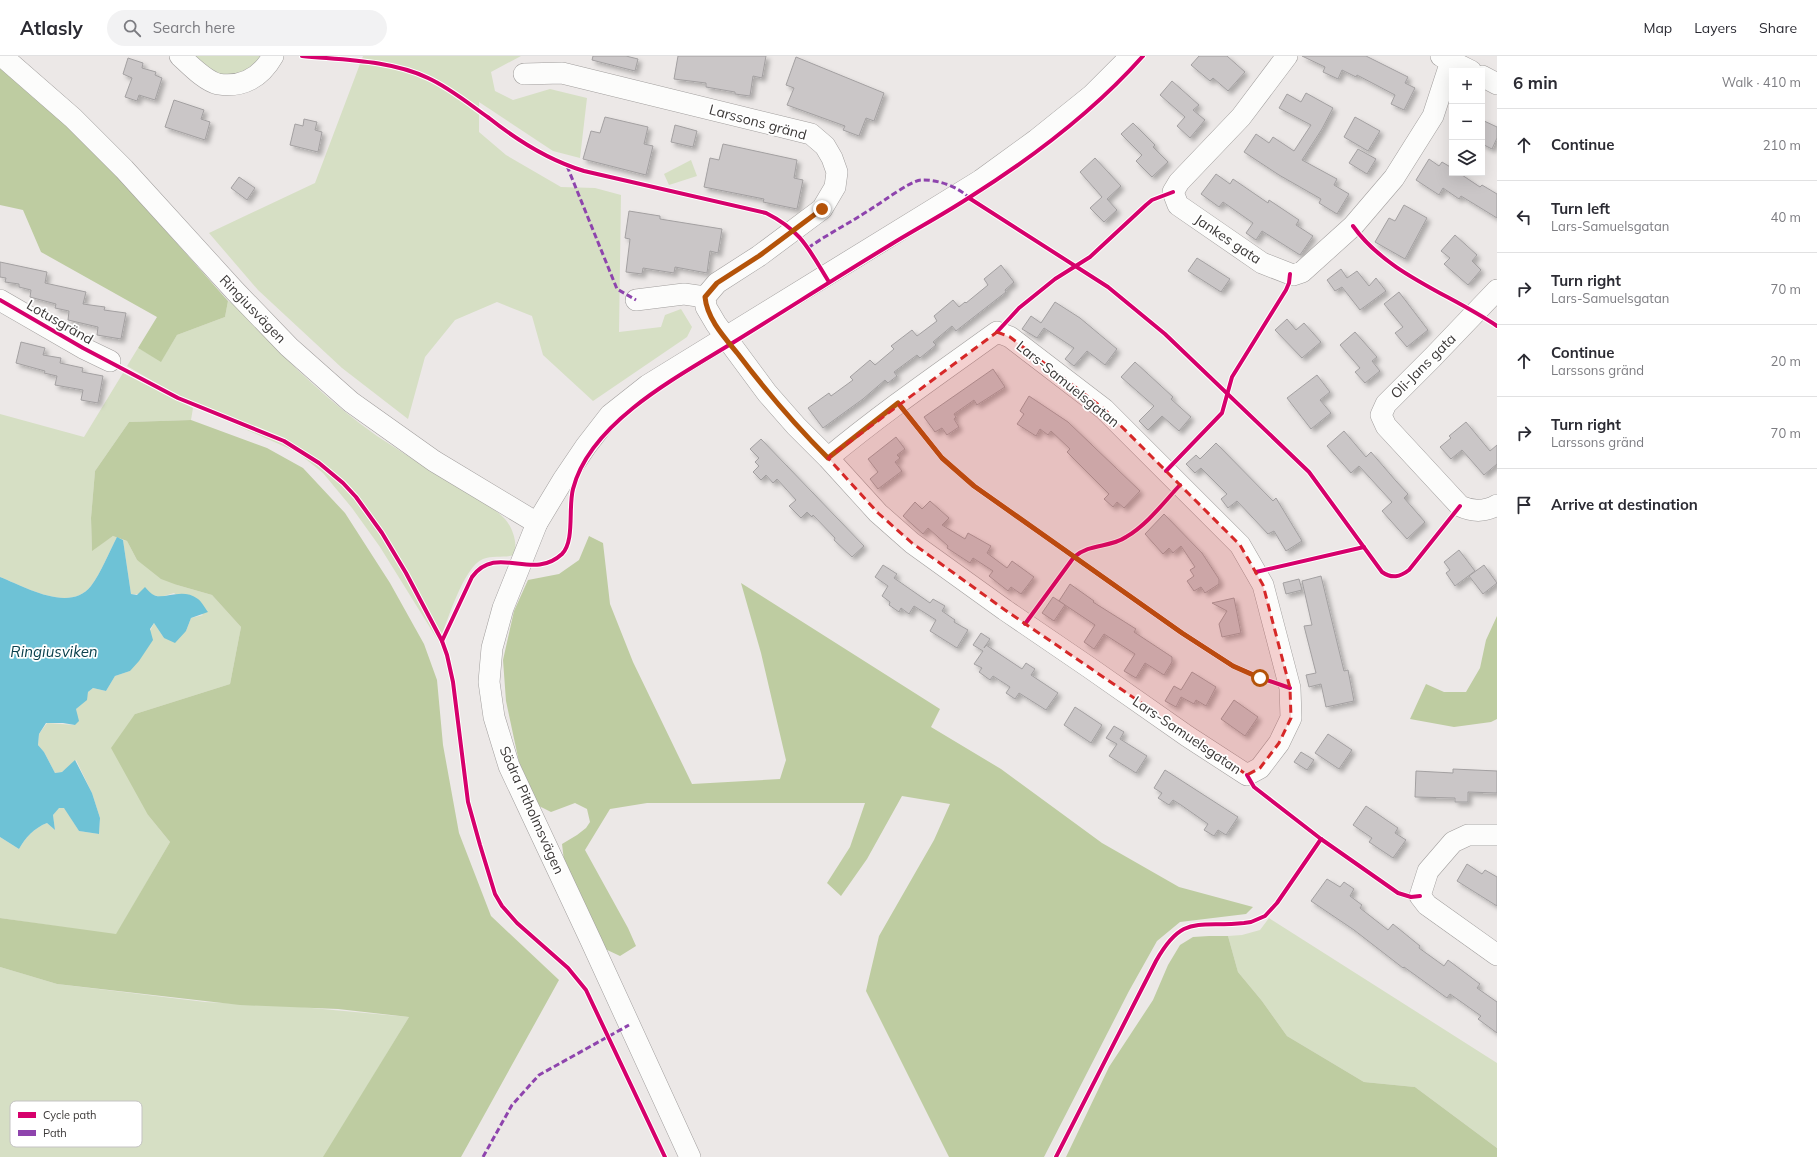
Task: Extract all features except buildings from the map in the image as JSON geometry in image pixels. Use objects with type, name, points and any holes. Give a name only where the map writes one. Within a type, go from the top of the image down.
[{"type":"street","name":"Ringiusvägen","points":[[2,56],[73,118],[124,169],[235,291],[289,347],[352,402],[434,461],[537,524]]},
{"type":"street","points":[[180,56],[198,73],[217,84],[239,83],[256,78],[267,67],[273,56]]},
{"type":"street","name":"Södra Pitholmsvägen","points":[[690,1157],[509,766],[494,717],[489,682],[492,648],[503,608],[537,524],[562,480],[610,415],[648,384],[981,180],[1036,140],[1092,95],[1131,56]]},
{"type":"street","name":"Jankes gata","points":[[1287,56],[1241,117],[1179,182],[1173,192],[1178,205],[1262,263],[1293,275],[1302,272],[1353,226],[1394,178],[1433,116],[1446,58]]},
{"type":"street","points":[[1446,58],[1466,68]]},
{"type":"street","name":"Larssons gränd","points":[[524,74],[562,73],[811,134],[825,146],[832,158],[837,172],[835,186],[822,209],[759,256],[717,283],[705,297]]},
{"type":"street","points":[[1485,78],[1497,84]]},
{"type":"street","name":"Oli-Jans gata","points":[[1497,290],[1386,404],[1381,415],[1386,426],[1460,506],[1470,511],[1488,510],[1497,505]]},
{"type":"street","points":[[636,300],[684,294],[705,297],[706,307],[725,337]]},
{"type":"street","name":"Lotusgränd","points":[[0,300],[83,348],[110,361]]},
{"type":"street","name":"Lars-Samuelsgatan","points":[[725,337],[767,393],[796,426],[828,458],[878,513],[912,543],[1005,610],[1247,775],[1260,768],[1279,743],[1291,718],[1290,688],[1263,585],[1240,545],[1104,409],[1010,337],[997,332],[860,431],[828,458]]},
{"type":"street","points":[[1497,835],[1468,835],[1453,842],[1428,871],[1420,896],[1427,905],[1497,955]]},
{"type":"highlighted area","points":[[997,332],[1010,337],[1104,409],[1240,545],[1263,585],[1290,688],[1291,718],[1279,743],[1260,768],[1247,775],[1005,610],[912,543],[878,513],[828,458]]},
{"type":"green space","points":[[184,56],[273,56],[234,83]]},
{"type":"green space","points":[[363,56],[521,56],[491,72],[495,91],[513,100],[550,89],[587,98],[580,158],[553,151],[479,102],[479,132],[506,155],[561,187],[595,188],[621,195],[619,332],[661,327],[665,315],[681,309],[692,327],[687,337],[593,401],[543,355],[532,316],[497,302],[455,320],[425,357],[408,419],[342,368],[258,290],[209,233],[315,183]]},
{"type":"green space","points":[[0,66],[99,155],[228,301],[225,317],[177,335],[161,362],[138,348],[157,317],[41,252],[23,210],[0,205]]},
{"type":"green space","points":[[691,160],[697,176],[669,185],[664,174]]},
{"type":"green space","points":[[228,301],[234,304],[267,340],[338,407],[377,436],[486,504],[508,523],[515,541],[514,555],[487,558],[476,564],[462,584],[456,596],[439,642],[380,547],[352,508],[323,473],[297,452],[204,411],[127,366],[138,348],[161,361],[177,335],[225,317]]},
{"type":"green space","points":[[123,373],[193,408],[191,420],[129,422],[95,471],[91,518],[92,550],[113,536],[117,537],[95,581],[82,594],[60,598],[34,591],[0,577],[0,414],[84,437]]},
{"type":"green space","points":[[191,420],[267,448],[303,468],[345,513],[390,583],[424,644],[437,680],[443,745],[459,833],[491,916],[559,980],[461,1157],[323,1157],[409,1017],[338,1009],[240,1005],[57,984],[0,967],[0,918],[116,934],[170,842],[148,815],[111,748],[135,714],[230,684],[241,627],[212,595],[161,579],[137,560],[127,541],[113,536],[92,551],[91,518],[95,471],[129,422]]},
{"type":"green space","points":[[589,536],[603,543],[610,604],[633,662],[692,784],[780,779],[786,760],[761,653],[741,583],[940,709],[931,727],[1001,769],[1102,843],[1179,887],[1253,907],[1246,914],[1180,922],[1157,941],[1129,991],[1044,1157],[949,1157],[866,991],[879,936],[934,840],[950,804],[902,796],[867,859],[841,896],[827,883],[850,847],[865,803],[647,803],[610,809],[585,850],[628,928],[636,946],[620,956],[603,948],[565,869],[562,844],[586,828],[590,822],[587,809],[575,803],[551,812],[539,806],[519,762],[506,701],[503,660],[514,611],[528,580],[559,574],[579,560]]},
{"type":"green space","points":[[123,540],[127,541],[137,560],[177,585],[212,595],[241,627],[230,684],[135,714],[148,815],[170,842],[116,935],[0,918],[0,837],[19,849],[30,834],[42,825],[47,823],[55,830],[53,815],[58,808],[64,807],[79,831],[99,834],[100,818],[92,793],[76,760],[62,772],[55,773],[44,752],[38,745],[39,734],[47,723],[75,725],[77,717],[76,709],[86,700],[88,692],[93,688],[106,691],[115,676],[130,671],[154,623],[164,638],[186,631],[191,618],[203,615],[174,593],[161,597],[131,594]]},
{"type":"green space","points":[[1497,616],[1497,719],[1491,722],[1454,727],[1410,719],[1426,684],[1444,692],[1466,692],[1480,668],[1486,640]]},
{"type":"green space","points":[[1269,918],[1497,1063],[1497,1148],[1415,1087],[1364,1082],[1287,1036],[1262,1001],[1238,972],[1228,936],[1242,935],[1260,930]]},
{"type":"green space","points":[[1228,936],[1238,972],[1262,1001],[1287,1036],[1364,1082],[1415,1087],[1497,1148],[1497,1157],[1066,1157],[1109,1067],[1153,1000],[1168,965],[1180,945],[1193,937]]},
{"type":"green space","points":[[0,967],[57,984],[205,1002],[301,1007],[409,1017],[324,1157],[0,1157]]},
{"type":"water","name":"Ringiusviken","points":[[117,537],[123,540],[131,594],[137,595],[145,587],[156,596],[179,594],[192,595],[202,603],[208,612],[191,618],[186,631],[175,643],[164,638],[154,623],[150,629],[153,640],[139,661],[130,671],[115,676],[106,691],[93,688],[88,692],[87,700],[76,709],[79,721],[75,725],[46,723],[39,734],[38,745],[44,752],[55,773],[62,772],[75,760],[92,793],[100,818],[99,834],[79,831],[64,808],[59,808],[53,815],[55,830],[47,823],[42,825],[30,834],[19,849],[0,837],[0,577],[34,591],[60,598],[82,594],[95,581]]},
{"type":"marked path","points":[[567,166],[617,289],[636,300]]},
{"type":"marked path","points":[[808,248],[904,187],[916,181],[927,180],[941,182],[960,190],[969,198]]},
{"type":"marked path","points":[[483,1157],[512,1105],[539,1075],[629,1025]]},
{"type":"cycle path","points":[[302,56],[382,64],[413,72],[452,91],[534,149],[571,167],[766,213],[788,227],[804,242],[829,282]]},
{"type":"cycle path","points":[[442,641],[472,577],[482,567],[492,563],[504,562],[539,565],[551,562],[562,554],[566,548],[570,533],[572,497],[577,477],[596,444],[623,416],[657,390],[682,374],[993,182],[1039,150],[1083,114],[1104,96],[1143,56]]},
{"type":"cycle path","points":[[997,332],[1019,308],[1055,279],[1090,257],[1152,200],[1173,192]]},
{"type":"cycle path","points":[[969,198],[1108,287],[1165,334],[1309,472],[1382,572],[1389,576],[1396,576],[1409,570],[1460,506]]},
{"type":"cycle path","points":[[1353,226],[1367,243],[1401,270],[1479,314],[1497,326]]},
{"type":"cycle path","points":[[1166,471],[1222,413],[1232,377],[1286,290],[1289,283],[1290,274]]},
{"type":"cycle path","points":[[0,300],[83,348],[178,398],[284,441],[319,463],[343,483],[356,497],[382,533],[406,573],[442,641],[447,655],[453,682],[468,802],[495,894],[502,906],[517,923],[568,968],[586,990],[665,1157]]},
{"type":"cycle path","points":[[898,403],[942,458],[974,486],[1182,633],[1233,666],[1290,688]]},
{"type":"cycle path","points":[[1025,624],[1074,557],[1093,547],[1113,543],[1134,532],[1155,513],[1180,485]]},
{"type":"cycle path","points":[[1256,572],[1364,547]]},
{"type":"cycle path","points":[[1247,775],[1254,787],[1321,839],[1398,893],[1411,897],[1420,896]]},
{"type":"cycle path","points":[[1056,1157],[1156,961],[1166,946],[1184,929],[1193,926],[1244,923],[1251,922],[1265,916],[1277,903],[1321,839]]},
{"type":"route","points":[[822,209],[759,256],[717,283],[705,297],[706,307],[725,337],[767,393],[796,426],[828,458],[860,431],[898,403],[942,458],[974,486],[1022,518],[1074,557],[1182,633],[1233,666],[1260,678]]}]
